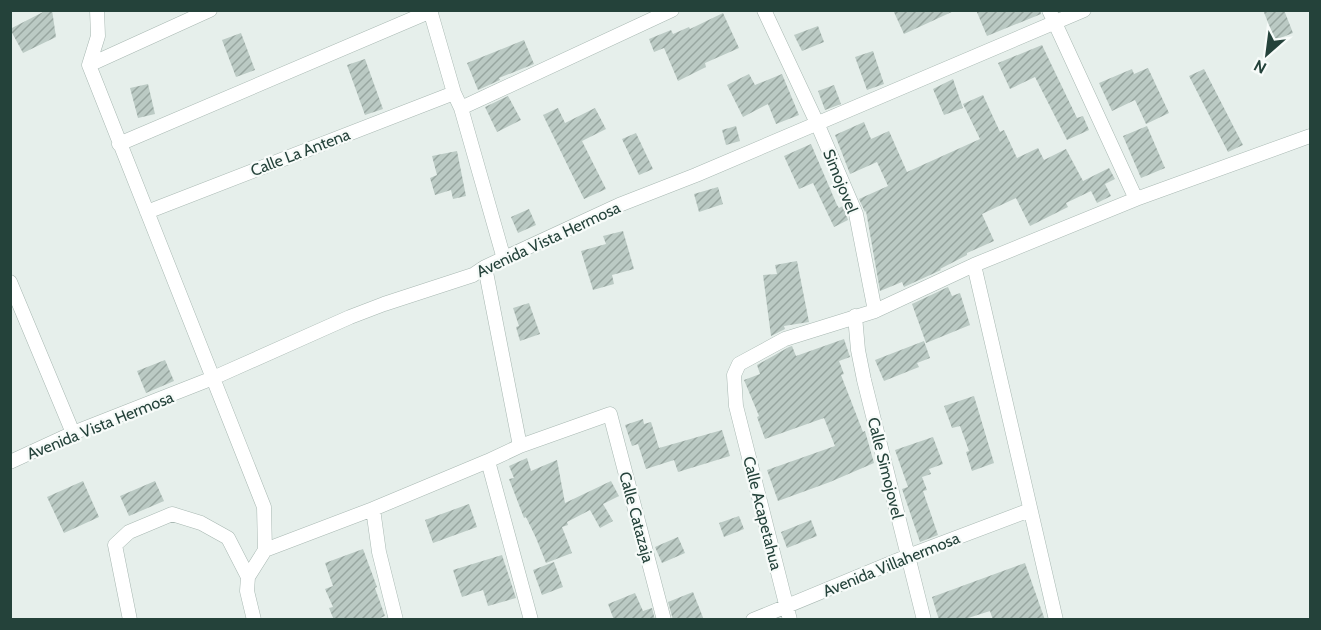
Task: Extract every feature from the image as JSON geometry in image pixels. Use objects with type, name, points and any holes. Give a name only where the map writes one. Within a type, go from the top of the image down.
[{"type":"street","points":[[97,10],[98,36],[89,65],[264,507],[265,550],[248,577],[247,591],[254,620]]},
{"type":"street","points":[[89,65],[210,10]]},
{"type":"street","name":"Simojovel","points":[[764,10],[817,123],[856,214],[875,311]]},
{"type":"street","points":[[1049,10],[1136,199]]},
{"type":"street","name":"Avenida Vista Hermosa","points":[[10,462],[73,433],[213,378],[350,317],[473,275],[485,267],[619,205],[696,175],[1056,24],[1084,10]]},
{"type":"street","points":[[119,144],[430,11],[454,93],[461,108],[504,259]]},
{"type":"street","points":[[461,108],[666,12]]},
{"type":"street","name":"Calle La Antena","points":[[147,212],[454,93]]},
{"type":"street","points":[[855,316],[875,311],[974,265],[1136,199],[1311,136]]},
{"type":"street","points":[[974,265],[1056,620]]},
{"type":"street","points":[[265,550],[373,509],[520,446],[485,267]]},
{"type":"street","points":[[10,282],[73,433]]},
{"type":"street","name":"Calle Acapetahua","points":[[789,613],[736,406],[734,375],[739,364],[784,339],[855,316]]},
{"type":"street","name":"Calle Simojovel","points":[[855,316],[864,380],[924,620]]},
{"type":"street","name":"Calle Catazaja","points":[[520,446],[610,414],[664,620]]},
{"type":"street","points":[[488,461],[531,620]]},
{"type":"street","points":[[373,509],[379,552],[396,620]]},
{"type":"street","name":"Avenida Villahermosa","points":[[753,620],[789,613],[908,556],[1030,510]]},
{"type":"street","points":[[130,620],[115,545],[129,532],[172,514],[201,523],[228,538],[248,577]]},
{"type":"building","points":[[47,10],[52,10],[56,37],[23,53],[10,29]]},
{"type":"building","points":[[893,10],[956,10],[904,34]]},
{"type":"building","points":[[976,10],[1040,10],[1041,14],[987,36]]},
{"type":"building","points":[[1263,10],[1284,10],[1293,33],[1275,40]]},
{"type":"building","points":[[723,13],[739,48],[705,63],[706,67],[678,81],[664,48],[654,52],[649,39],[671,30],[673,34],[689,27],[690,29]]},
{"type":"building","points":[[818,26],[824,42],[802,51],[794,35]]},
{"type":"building","points":[[241,33],[255,70],[236,77],[222,40]]},
{"type":"building","points":[[524,40],[534,64],[499,78],[500,80],[478,90],[467,63]]},
{"type":"building","points":[[1042,45],[1077,118],[1083,116],[1089,130],[1067,140],[1035,77],[1010,89],[998,63]]},
{"type":"building","points":[[873,51],[884,84],[867,90],[855,57]]},
{"type":"building","points":[[365,59],[383,109],[365,115],[347,65]]},
{"type":"building","points":[[1148,68],[1169,113],[1146,124],[1135,100],[1112,111],[1099,83],[1132,69],[1134,74]]},
{"type":"building","points":[[1204,69],[1243,145],[1228,152],[1189,76]]},
{"type":"building","points":[[749,74],[755,85],[782,74],[799,115],[776,124],[768,104],[743,117],[727,85]]},
{"type":"building","points":[[953,79],[963,108],[944,115],[933,89]]},
{"type":"building","points":[[148,84],[155,114],[138,118],[130,88]]},
{"type":"building","points":[[834,85],[841,104],[825,110],[818,91]]},
{"type":"building","points":[[983,95],[1000,132],[1004,130],[1017,158],[1038,148],[1044,160],[1066,149],[1083,181],[1109,168],[1115,179],[1105,184],[1111,196],[1097,203],[1091,191],[1066,203],[1068,207],[1030,226],[1016,198],[982,214],[994,241],[904,287],[902,282],[880,291],[866,211],[859,199],[888,186],[877,162],[850,174],[835,135],[864,122],[871,139],[889,131],[907,172],[980,139],[963,104]]},
{"type":"building","points":[[508,96],[521,120],[497,132],[485,107]]},
{"type":"building","points":[[558,108],[565,123],[595,108],[606,129],[582,141],[606,189],[584,199],[543,115]]},
{"type":"building","points":[[736,126],[740,141],[726,145],[722,130]]},
{"type":"building","points":[[1147,126],[1165,168],[1141,178],[1123,136]]},
{"type":"building","points":[[636,133],[653,169],[639,175],[622,139]]},
{"type":"building","points":[[811,144],[837,205],[839,208],[843,206],[848,220],[834,227],[813,183],[799,189],[784,156]]},
{"type":"building","points":[[457,151],[466,196],[453,199],[451,190],[435,195],[430,178],[437,175],[432,156]]},
{"type":"building","points":[[718,187],[723,204],[699,212],[694,194]]},
{"type":"building","points":[[529,209],[536,225],[518,233],[511,217]]},
{"type":"building","points":[[623,231],[634,269],[612,275],[614,284],[593,290],[581,251],[606,244],[603,236]]},
{"type":"building","points":[[797,261],[809,322],[784,326],[785,329],[771,336],[763,275],[777,274],[775,265]]},
{"type":"building","points":[[948,287],[952,296],[960,293],[970,325],[926,343],[912,304]]},
{"type":"building","points":[[529,303],[540,334],[520,341],[516,327],[519,326],[513,308]]},
{"type":"building","points":[[844,339],[850,357],[839,361],[844,374],[841,375],[863,432],[865,431],[874,463],[778,501],[767,470],[835,446],[824,418],[765,439],[757,417],[759,416],[744,380],[760,374],[757,365],[789,347],[792,346],[796,356]]},
{"type":"building","points":[[924,341],[930,358],[917,363],[919,367],[884,381],[875,360]]},
{"type":"building","points":[[165,360],[174,381],[146,393],[137,371]]},
{"type":"building","points":[[974,396],[994,463],[972,471],[966,452],[969,451],[960,426],[952,428],[944,406]]},
{"type":"building","points":[[643,419],[644,424],[651,422],[659,448],[722,430],[730,456],[678,472],[674,460],[646,469],[638,444],[632,446],[625,425]]},
{"type":"building","points":[[933,437],[943,464],[929,469],[931,474],[922,477],[927,490],[923,491],[938,535],[920,542],[902,489],[908,487],[895,450]]},
{"type":"building","points":[[527,458],[531,471],[557,460],[565,503],[611,481],[619,496],[603,504],[613,521],[600,528],[590,510],[567,522],[568,525],[562,527],[572,553],[546,563],[526,517],[524,518],[509,479],[514,478],[509,466]]},
{"type":"building","points":[[83,481],[99,517],[64,533],[47,497]]},
{"type":"building","points":[[155,481],[164,501],[129,516],[120,496]]},
{"type":"building","points":[[469,504],[477,527],[433,543],[425,520]]},
{"type":"building","points":[[739,516],[744,529],[724,537],[719,523]]},
{"type":"building","points":[[811,520],[817,536],[787,548],[781,532]]},
{"type":"building","points":[[678,537],[685,553],[662,563],[655,547]]},
{"type":"building","points":[[363,549],[385,616],[375,620],[334,620],[329,608],[333,607],[325,589],[333,586],[325,563]]},
{"type":"building","points":[[502,555],[516,598],[488,606],[483,590],[462,597],[453,570]]},
{"type":"building","points":[[554,562],[563,587],[542,595],[533,570]]},
{"type":"building","points":[[1025,563],[1045,620],[993,620],[990,611],[962,620],[939,620],[932,597]]},
{"type":"building","points":[[693,592],[704,620],[673,620],[668,602]]},
{"type":"building","points":[[635,593],[643,611],[652,608],[655,620],[614,620],[608,604]]}]
